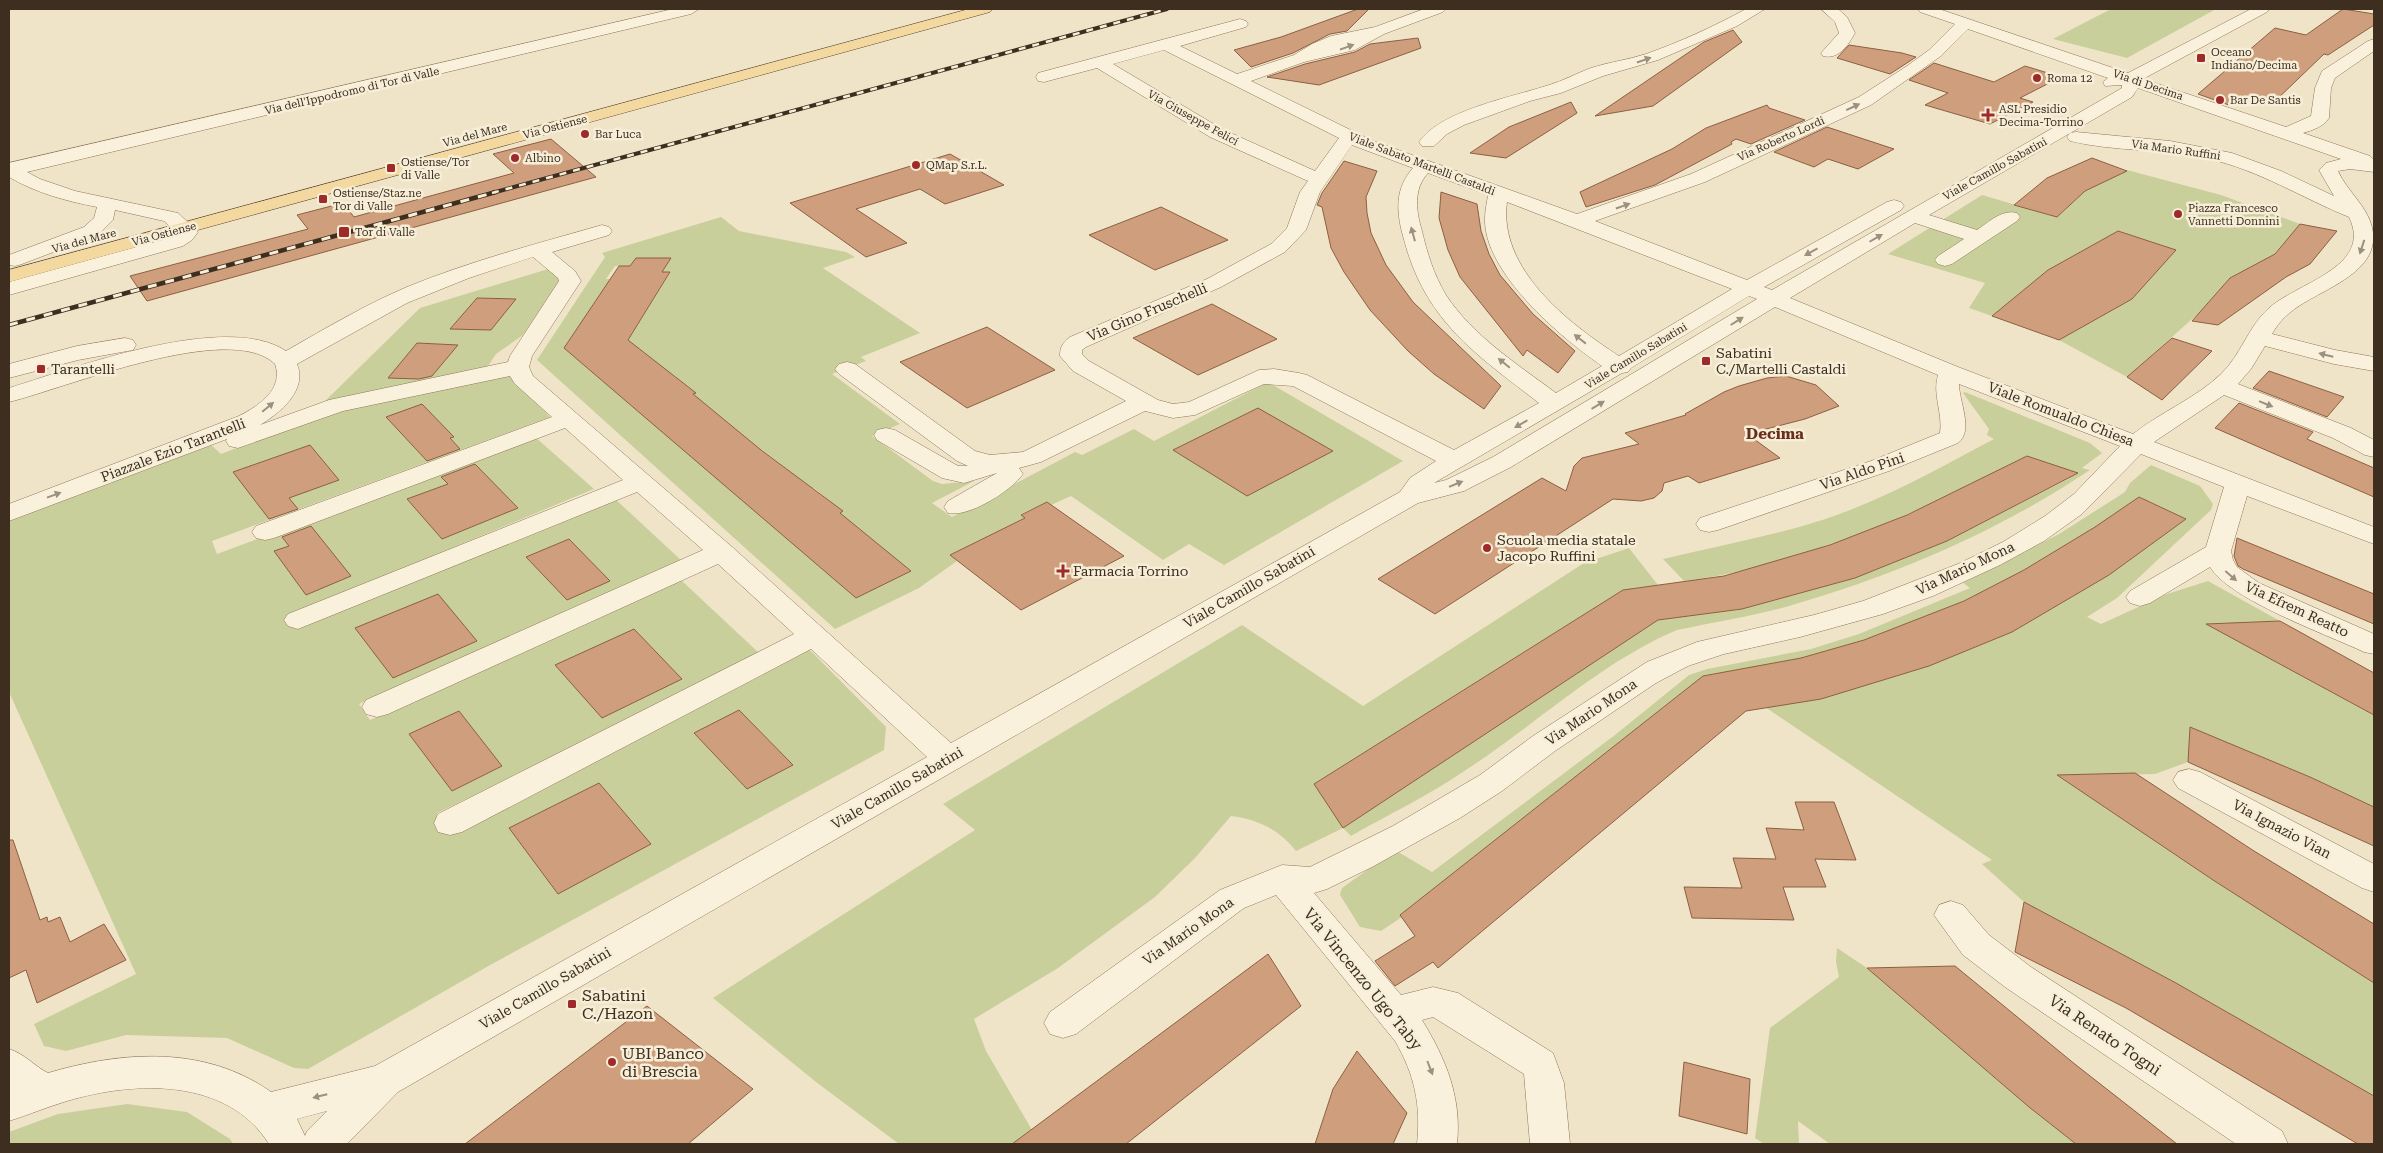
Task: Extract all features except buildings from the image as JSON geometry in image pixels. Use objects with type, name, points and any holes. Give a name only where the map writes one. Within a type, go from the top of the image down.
[{"type":"main road","name":"Via del Mare","points":[[178,223],[941,9]]},
{"type":"main road","name":"Via Ostiense","points":[[11,266],[985,9]]},
{"type":"street","name":"Via dell'Ippodromo di Tor di Valle","points":[[10,166],[692,9]]},
{"type":"street","points":[[1238,79],[1300,58],[1335,51],[1360,42],[1378,31],[1438,9]]},
{"type":"street","points":[[1597,72],[1618,57],[1649,43],[1709,19],[1749,9]]},
{"type":"street","points":[[1396,156],[1428,142],[1467,132],[1539,102],[1555,89],[1597,72],[1652,57],[1732,23],[1757,9]]},
{"type":"street","points":[[1828,53],[1840,44],[1847,33],[1842,20],[1829,9]]},
{"type":"street","name":"Via di Decima","points":[[1925,9],[2130,78],[2374,165]]},
{"type":"street","points":[[2130,78],[2262,9]]},
{"type":"street","name":"Via Roberto Lordi","points":[[1577,221],[1698,178],[1865,102],[1913,70],[1934,53],[1965,22]]},
{"type":"street","points":[[1044,77],[1240,24]]},
{"type":"street","points":[[2287,133],[2312,124],[2320,118],[2324,86],[2328,75],[2374,44]]},
{"type":"street","name":"Viale Sabato Martelli Castaldi","points":[[1166,45],[1238,79],[1349,136],[1396,156],[1577,221],[1749,288]]},
{"type":"street","name":"Via Giuseppe Felici","points":[[1098,62],[1220,135],[1318,179]]},
{"type":"street","name":"Viale Camillo Sabatini","points":[[266,1110],[384,1080],[1409,497],[1455,486],[1502,462],[1774,298],[2126,93],[2130,89],[2130,78],[2114,81],[2096,89],[1749,288],[1620,367],[1429,475],[1419,483],[1409,497]]},
{"type":"street","name":"Via di Decima","points":[[2287,133],[2340,165],[2374,179]]},
{"type":"street","name":"Via Gino Fruschelli","points":[[1349,136],[1308,196],[1296,230],[1278,248],[1233,274],[1084,339],[1072,348],[1071,356],[1077,364],[1144,402],[1166,410],[1188,410],[1259,377],[1299,380],[1456,460]]},
{"type":"street","name":"Via Mario Ruffini","points":[[2076,138],[2184,150],[2226,158],[2262,170],[2355,213]]},
{"type":"street","name":"Via di Decima","points":[[2340,165],[2374,165]]},
{"type":"street","name":"Via Mario Mona","points":[[1063,1023],[1232,899],[1282,878],[1298,881],[1315,880],[1422,824],[1488,785],[1640,679],[1677,659],[1718,645],[1806,626],[1877,606],[1924,589],[1990,559],[2060,518],[2089,493],[2137,443],[2220,386],[2236,372],[2260,338],[2265,326],[2278,310],[2347,269],[2356,260],[2365,241],[2362,225],[2329,173],[2330,168],[2340,165]]},
{"type":"street","points":[[9,288],[176,242],[188,234],[178,223],[70,196],[33,182],[10,166]]},
{"type":"street","points":[[1424,167],[1411,181],[1406,202],[1418,253],[1432,288],[1444,307],[1464,330],[1556,404]]},
{"type":"street","points":[[9,189],[33,182]]},
{"type":"street","points":[[1498,194],[1496,213],[1498,233],[1507,257],[1522,280],[1544,307],[1567,329],[1620,367]]},
{"type":"street","points":[[11,266],[96,228],[103,220],[107,204]]},
{"type":"street","points":[[1913,216],[1979,237]]},
{"type":"street","points":[[1945,260],[2010,218]]},
{"type":"street","points":[[9,371],[77,353],[111,347],[155,343],[252,345],[271,351],[284,361],[340,329],[416,291],[537,250],[602,231]]},
{"type":"street","points":[[537,250],[568,275],[570,281],[521,356],[518,367],[529,386],[721,552],[948,758]]},
{"type":"street","name":"Viale Romualdo Chiesa","points":[[1749,288],[1950,372],[2374,536]]},
{"type":"street","points":[[2260,338],[2334,357],[2374,364]]},
{"type":"street","points":[[9,384],[128,351],[199,344]]},
{"type":"street","points":[[9,395],[138,357],[199,344]]},
{"type":"street","name":"Piazzale Ezio Tarantelli","points":[[9,513],[216,436],[250,421],[272,404],[285,388],[289,377],[284,361]]},
{"type":"street","points":[[227,445],[337,405],[518,367]]},
{"type":"street","points":[[847,370],[966,456],[981,462],[1003,463]]},
{"type":"street","name":"Via Aldo Pini","points":[[1709,524],[1880,466],[1949,438],[1952,436],[1954,428],[1952,404],[1946,388],[1950,372]]},
{"type":"street","points":[[2220,386],[2342,433],[2374,450]]},
{"type":"street","points":[[886,435],[951,473],[964,475],[1003,463],[1032,457],[1144,402]]},
{"type":"street","points":[[265,532],[568,419]]},
{"type":"street","points":[[957,506],[1005,480],[1010,474],[1003,463]]},
{"type":"street","points":[[298,620],[640,482]]},
{"type":"street","points":[[2140,597],[2218,551],[2238,482]]},
{"type":"street","name":"Via Efrem Reatto","points":[[2218,551],[2219,560],[2227,573],[2249,589],[2374,645]]},
{"type":"street","points":[[377,708],[721,552]]},
{"type":"street","points":[[450,823],[813,636]]},
{"type":"street","name":"Via Ignazio Vian","points":[[2189,780],[2374,879]]},
{"type":"street","name":"Via Vincenzo Ugo Taby","points":[[1282,878],[1393,1012],[1422,1051],[1434,1078],[1439,1122],[1437,1144]]},
{"type":"street","name":"Via Renato Togni","points":[[1951,915],[1976,945],[2018,977],[2268,1144]]},
{"type":"street","points":[[1393,1012],[1433,1002],[1445,1004],[1540,1064],[1546,1082],[1546,1129],[1550,1144]]},
{"type":"street","points":[[9,1064],[22,1078],[44,1090]]},
{"type":"street","points":[[9,1104],[44,1090],[93,1078],[133,1072],[175,1073],[209,1079],[238,1090],[266,1110],[285,1135],[289,1144]]},
{"type":"street","name":"Viale Camillo Sabatini","points":[[321,1144],[384,1080]]},
{"type":"green space","points":[[2111,9],[2216,9],[2127,58],[2053,39]]},
{"type":"green space","name":"Piazza Francesco Vannetti Donnini","points":[[2127,170],[2221,195],[2300,224],[2275,254],[2230,278],[2200,312],[2127,377],[2059,340],[2132,299],[2175,250],[2118,231],[2048,270],[1992,316],[1969,308],[1985,283],[1888,254],[1982,195],[2057,217],[2085,191]]},
{"type":"green space","points":[[721,217],[739,231],[846,252],[855,257],[823,268],[920,333],[861,357],[866,361],[832,374],[900,424],[872,436],[933,481],[942,484],[974,481],[932,503],[952,517],[1075,452],[1082,455],[1134,429],[1154,441],[1268,382],[1403,461],[1224,565],[1189,544],[1163,560],[1071,496],[1051,505],[1047,502],[1021,514],[1025,518],[950,555],[957,561],[919,588],[835,629],[537,360],[605,257],[602,253]],"holes":[[[636,258],[671,258],[662,272],[670,273],[623,348],[624,359],[644,352],[652,359],[664,377],[672,374],[695,393],[688,396],[724,421],[756,452],[762,450],[787,469],[805,492],[814,488],[842,511],[834,515],[570,353],[593,304],[612,279],[606,279],[615,266],[630,266]]]},
{"type":"green space","points":[[548,269],[559,277],[558,284],[523,335],[496,354],[486,369],[321,405],[420,308]]},
{"type":"green space","points":[[508,374],[550,417],[212,541],[217,554],[534,436],[594,489],[288,616],[613,497],[682,561],[359,704],[370,720],[681,580],[759,653],[557,756],[437,813],[441,823],[809,649],[886,727],[884,750],[492,964],[308,1069],[294,1068],[227,1038],[126,1035],[66,1051],[44,1046],[34,1024],[136,974],[9,692],[9,520],[210,444],[221,454],[338,409]]},
{"type":"green space","points":[[1965,392],[2090,443],[2102,453],[2082,468],[2090,470],[2019,513],[1945,550],[1907,566],[1789,606],[1677,630],[1649,643],[1595,676],[1452,779],[1351,836],[1343,828],[1296,851],[1275,831],[1259,823],[1231,816],[1195,858],[1155,897],[1058,968],[974,1019],[986,1051],[1032,1130],[1012,1144],[899,1144],[816,1082],[713,998],[975,830],[943,804],[1242,625],[1363,706],[1584,563],[1629,548],[1658,585],[1623,590],[1315,783],[1344,827],[1658,620],[1742,609],[1855,578],[1947,541],[2070,478],[2075,473],[2027,456],[1945,497],[1861,534],[1774,563],[1729,573],[1684,581],[1663,559],[1772,534],[1837,515],[1897,489],[1994,439],[1987,435],[1989,429],[1963,393]]},
{"type":"green space","points":[[2151,465],[2200,486],[2213,504],[2211,510],[2117,598],[2087,617],[2101,624],[2167,594],[2208,581],[2280,621],[2207,624],[2374,715],[2374,807],[2310,777],[2190,728],[2188,762],[2155,774],[2058,776],[2213,880],[2374,983],[2374,1096],[2176,983],[2024,902],[1982,864],[1992,860],[1765,707],[1821,699],[1929,666],[2012,632],[2109,575],[2186,519],[2139,497],[2095,527],[2024,570],[1964,601],[1864,640],[1801,658],[1703,676],[1401,914],[1405,915],[1381,931],[1360,927],[1340,895],[1342,888],[1395,850],[1432,872],[1615,735],[1689,675],[1707,669],[1811,649],[1859,634],[1970,588],[1963,583],[2059,534],[2125,492],[2130,483]]},
{"type":"green space","points":[[1837,948],[1867,968],[2029,1107],[2076,1144],[1830,1144],[1798,1121],[1799,1144],[1764,1144],[1755,1138],[1770,1028],[1839,977],[1836,962]]},
{"type":"green space","points":[[127,1104],[187,1112],[230,1139],[233,1144],[9,1144],[9,1132],[58,1114]]},
{"type":"railway","points":[[492,193],[1167,9]]},
{"type":"railway","points":[[9,325],[496,192]]},
{"type":"place","name":"Oceano Indiano/Decima","points":[[2201,58]]},
{"type":"place","name":"Roma 12","points":[[2037,78]]},
{"type":"place","name":"Bar De Santis","points":[[2220,100]]},
{"type":"place","name":"ASL Presidio Decima-Torrino","points":[[1988,115]]},
{"type":"place","name":"Bar Luca","points":[[585,134]]},
{"type":"place","name":"Albino","points":[[515,158]]},
{"type":"place","name":"QMap S.r.L.","points":[[916,165]]},
{"type":"place","name":"Ostiense/Tor di Valle","points":[[391,168]]},
{"type":"place","name":"Ostiense/Staz.ne Tor di Valle","points":[[323,199]]},
{"type":"place","name":"Piazza Francesco Vannetti Donnini","points":[[2178,214]]},
{"type":"place","name":"Tor di Valle","points":[[344,232]]},
{"type":"place","name":"Sabatini C./Martelli Castaldi","points":[[1706,361]]},
{"type":"place","name":"Tarantelli","points":[[41,369]]},
{"type":"place","name":"Scuola media statale Jacopo Ruffini","points":[[1487,548]]},
{"type":"place","name":"Farmacia Torrino","points":[[1063,571]]},
{"type":"place","name":"Sabatini C./Hazon","points":[[572,1004]]},
{"type":"place","name":"UBI Banco di Brescia","points":[[612,1062]]},
{"type":"district","name":"Decima","points":[[1775,434]]}]
